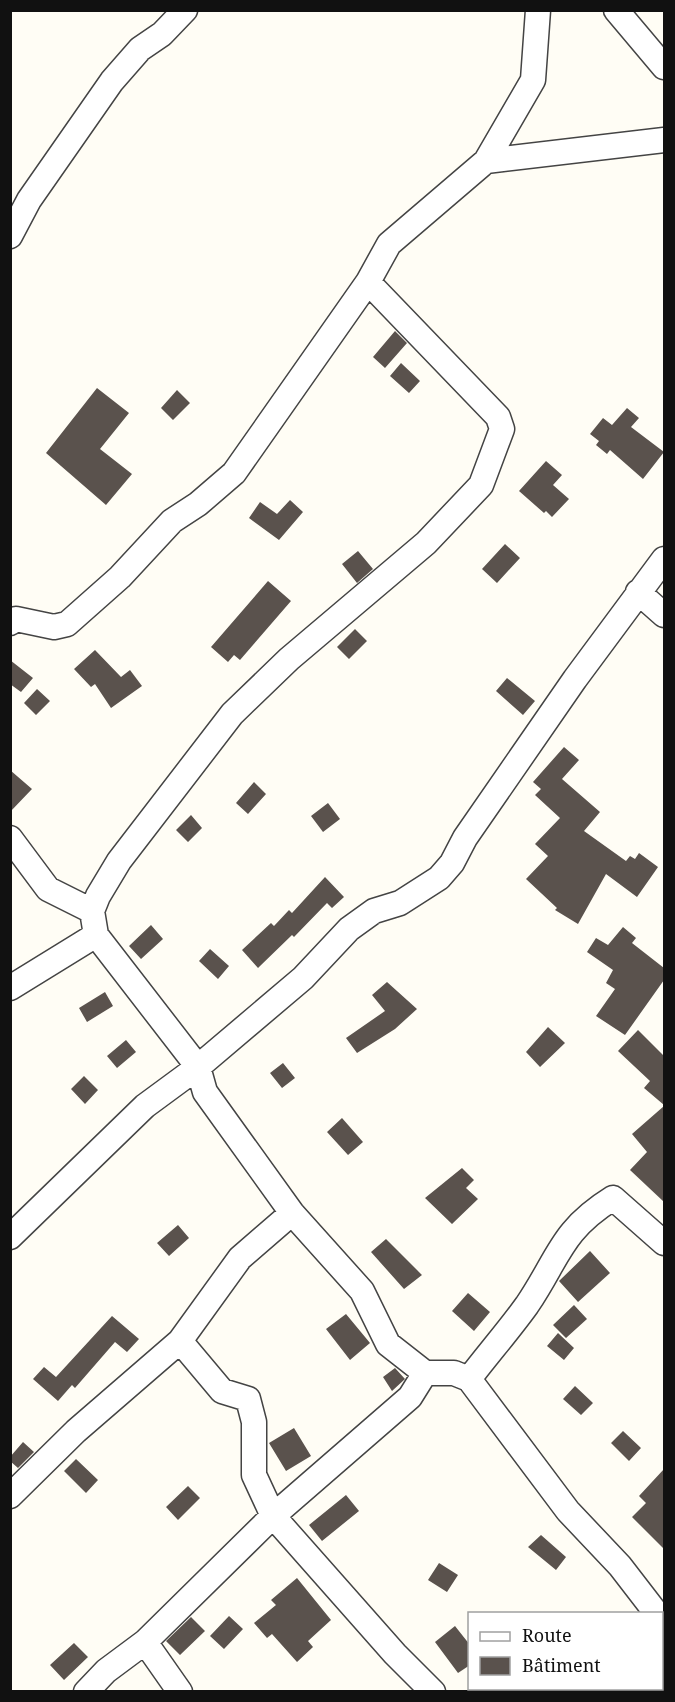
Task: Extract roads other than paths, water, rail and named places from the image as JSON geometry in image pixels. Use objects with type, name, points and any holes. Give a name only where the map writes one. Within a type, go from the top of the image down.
[{"type":"street","points":[[10,236],[29,200],[112,81],[140,49],[162,34],[185,10]]},
{"type":"street","points":[[10,623],[16,619],[54,627],[67,624],[120,577],[171,521],[198,504],[234,473],[368,282],[388,244],[486,161],[533,80],[538,10]]},
{"type":"street","points":[[616,10],[664,67]]},
{"type":"street","points":[[486,161],[664,140]]},
{"type":"street","points":[[368,282],[498,417],[502,429],[481,485],[426,543],[289,658],[232,714],[119,861],[98,896],[92,911],[96,935],[198,1067],[205,1092],[292,1213],[362,1292],[388,1344],[425,1373],[454,1373],[469,1379],[568,1511],[620,1566],[655,1612]]},
{"type":"street","points":[[10,1237],[145,1106],[198,1067],[303,978],[350,929],[374,911],[399,903],[439,878],[575,679],[664,559]]},
{"type":"street","points":[[639,592],[664,615]]},
{"type":"street","points":[[10,838],[48,888],[92,911]]},
{"type":"street","points":[[10,988],[96,935]]},
{"type":"street","points":[[469,1379],[527,1304],[565,1238],[589,1213],[613,1198],[664,1244]]},
{"type":"street","points":[[10,1496],[76,1431],[180,1341],[240,1258],[292,1213]]},
{"type":"street","points":[[180,1341],[222,1391],[248,1399],[254,1422],[254,1475],[273,1516],[395,1654],[433,1692]]},
{"type":"street","points":[[86,1692],[106,1671],[145,1642],[273,1516],[410,1397],[425,1373]]},
{"type":"street","points":[[145,1642],[180,1692]]}]
